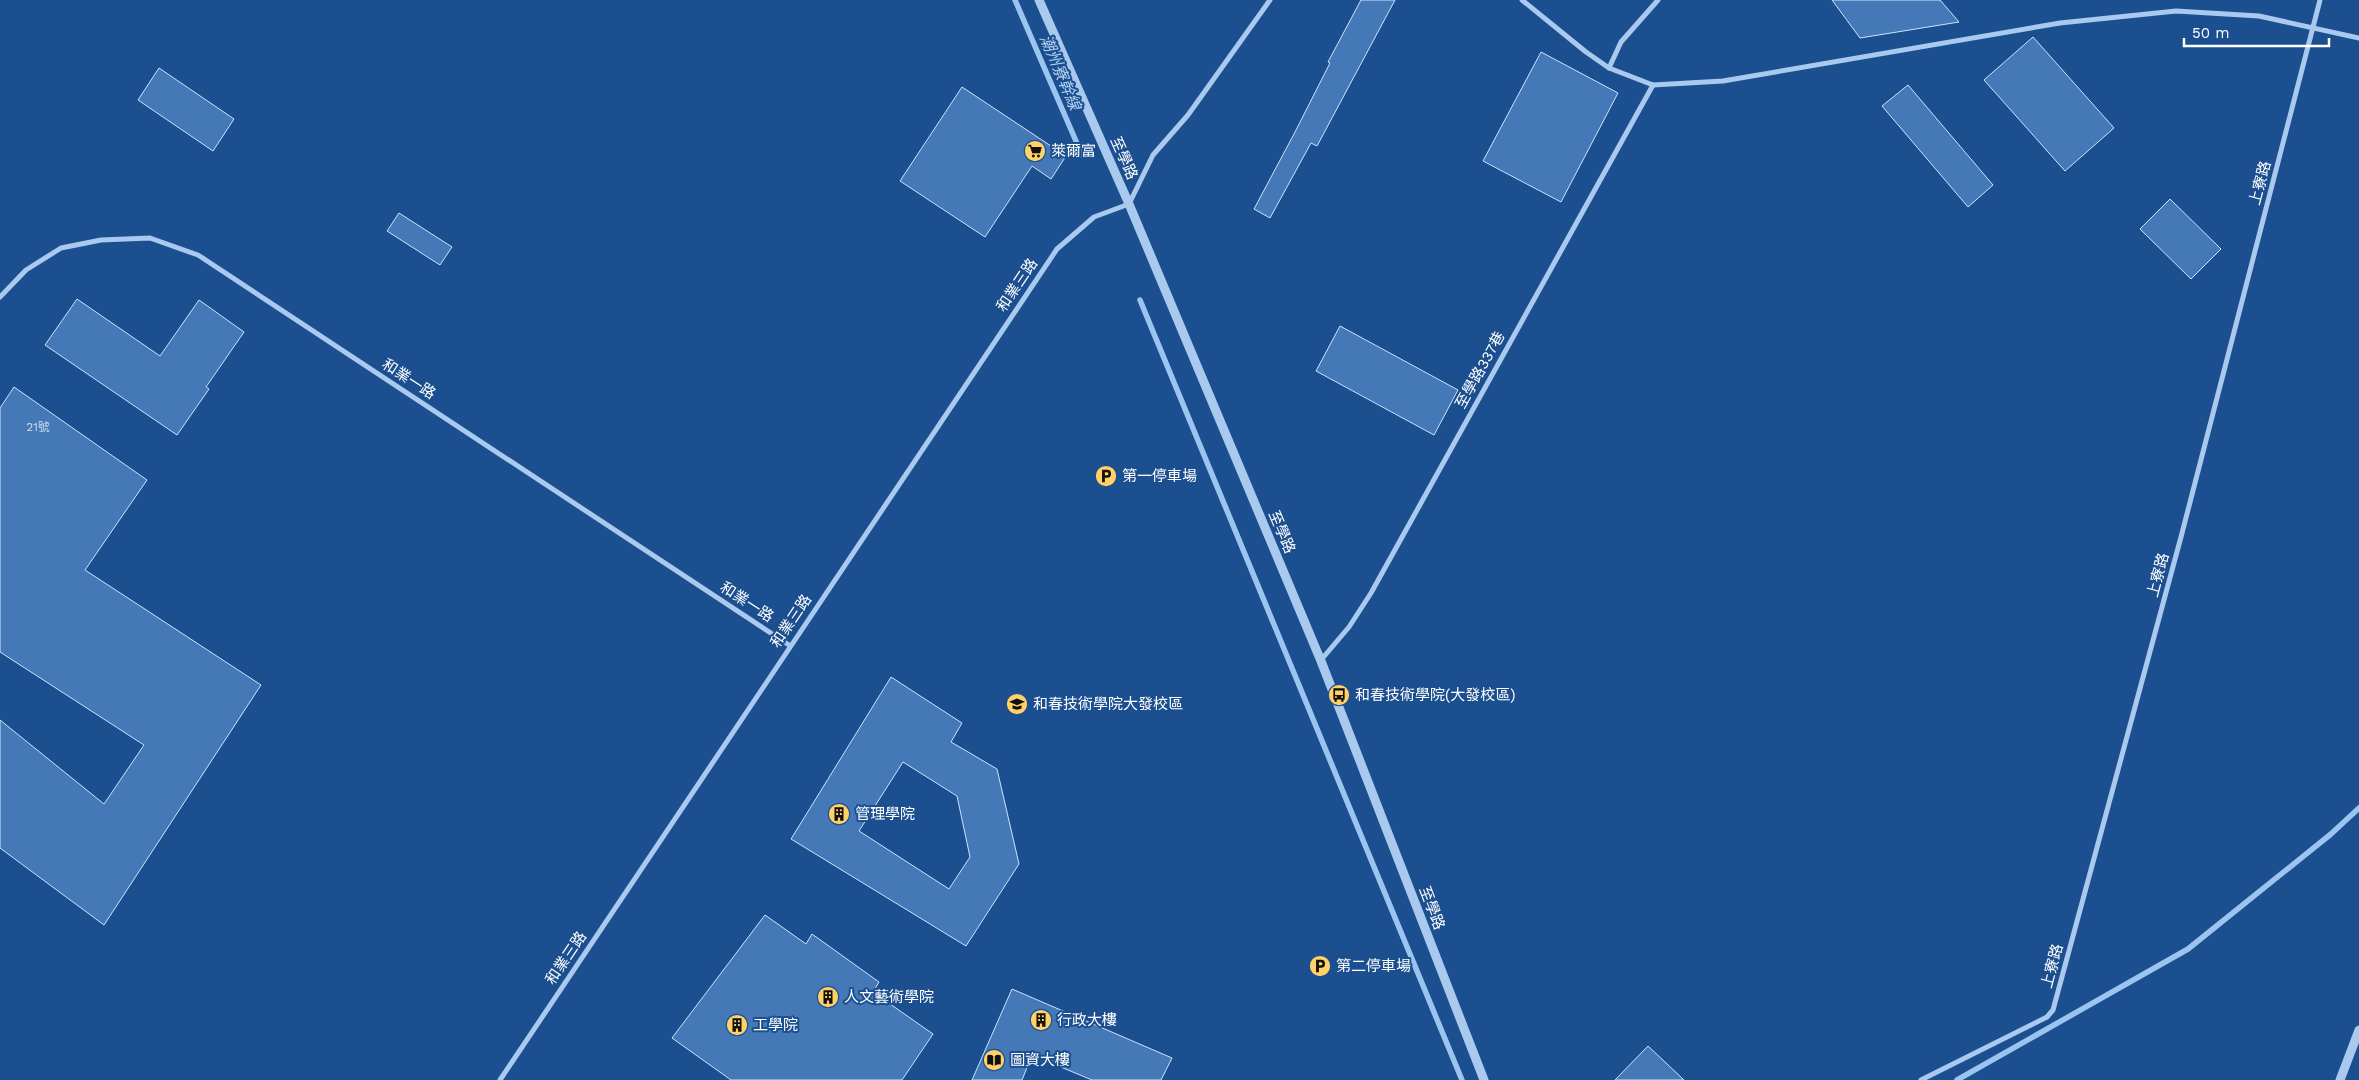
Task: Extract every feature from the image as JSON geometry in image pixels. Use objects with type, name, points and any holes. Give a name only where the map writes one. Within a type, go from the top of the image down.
[{"type":"street","name":"至學路","points":[[1040,0],[1129,204],[1321,661],[1484,1080]]},
{"type":"street","points":[[1129,204],[1153,155],[1188,115],[1270,0]]},
{"type":"street","points":[[1522,0],[1608,68],[1653,85],[1723,81],[2060,23],[2176,11],[2259,16],[2359,38]]},
{"type":"street","points":[[1608,68],[1621,42],[1658,0]]},
{"type":"street","name":"上寮路","points":[[1921,1080],[2047,1017],[2053,1010],[2179,546],[2320,0]]},
{"type":"street","name":"至學路337巷","points":[[1321,661],[1349,627],[1371,593],[1653,85]]},
{"type":"street","name":"和業三路","points":[[500,1080],[1057,249],[1094,218],[1129,204]]},
{"type":"street","name":"和業一路","points":[[0,297],[26,270],[61,248],[100,240],[150,238],[198,255],[790,645]]},
{"type":"street","points":[[2340,1080],[2359,1030]]},
{"type":"building","points":[[1361,0],[1395,0],[1317,146],[1311,143],[1270,218],[1254,209]]},
{"type":"building","points":[[1832,0],[1940,0],[1959,22],[1860,38]]},
{"type":"building","points":[[2033,37],[2114,128],[2065,171],[1984,80]]},
{"type":"building","points":[[1541,52],[1618,93],[1561,202],[1483,161]]},
{"type":"building","points":[[159,68],[234,119],[213,151],[138,100]]},
{"type":"building","points":[[1908,85],[1993,185],[1968,207],[1882,106]]},
{"type":"building","points":[[962,87],[1066,156],[1051,179],[1032,166],[985,237],[900,181]]},
{"type":"building","points":[[2170,199],[2221,249],[2191,279],[2140,229]]},
{"type":"building","points":[[399,213],[452,247],[440,265],[387,231]]},
{"type":"building","points":[[77,299],[160,356],[199,300],[244,332],[206,387],[209,389],[177,435],[45,345]]},
{"type":"building","points":[[1340,326],[1458,390],[1434,435],[1316,371]]},
{"type":"building","points":[[14,387],[147,480],[85,570],[261,685],[104,925],[0,848],[0,720],[104,804],[144,745],[0,652],[0,408]]},
{"type":"building","name":"管理學院","points":[[891,677],[962,723],[951,742],[997,769],[1019,864],[966,946],[791,839]],"holes":[[[903,762],[957,796],[970,857],[949,889],[859,831]]]},
{"type":"building","points":[[765,915],[806,944],[812,934],[879,982],[873,992],[933,1034],[902,1080],[731,1080],[672,1038]]},
{"type":"building","name":"行政大樓","points":[[1012,989],[1172,1058],[1161,1080],[1092,1080],[1032,1055],[1022,1080],[972,1080]]},
{"type":"building","points":[[1648,1046],[1684,1080],[1615,1080]]},
{"type":"waterway","name":"潮州寮幹線","points":[[1015,0],[1082,155]]},
{"type":"waterway","points":[[1140,300],[1462,1080]]},
{"type":"waterway","points":[[1957,1080],[2188,949],[2331,834],[2359,808]]},
{"type":"place","name":"萊爾富","points":[[1035,151]]},
{"type":"place","name":"第一停車場","points":[[1106,476]]},
{"type":"place","name":"和春技術學院(大發校區)","points":[[1339,695]]},
{"type":"place","name":"和春技術學院大發校區","points":[[1017,704]]},
{"type":"place","name":"管理學院","points":[[839,814]]},
{"type":"place","name":"第二停車場","points":[[1320,966]]},
{"type":"place","name":"人文藝術學院","points":[[828,997]]},
{"type":"place","name":"行政大樓","points":[[1041,1020]]},
{"type":"place","name":"工學院","points":[[737,1025]]},
{"type":"place","name":"圖資大樓","points":[[994,1060]]}]
